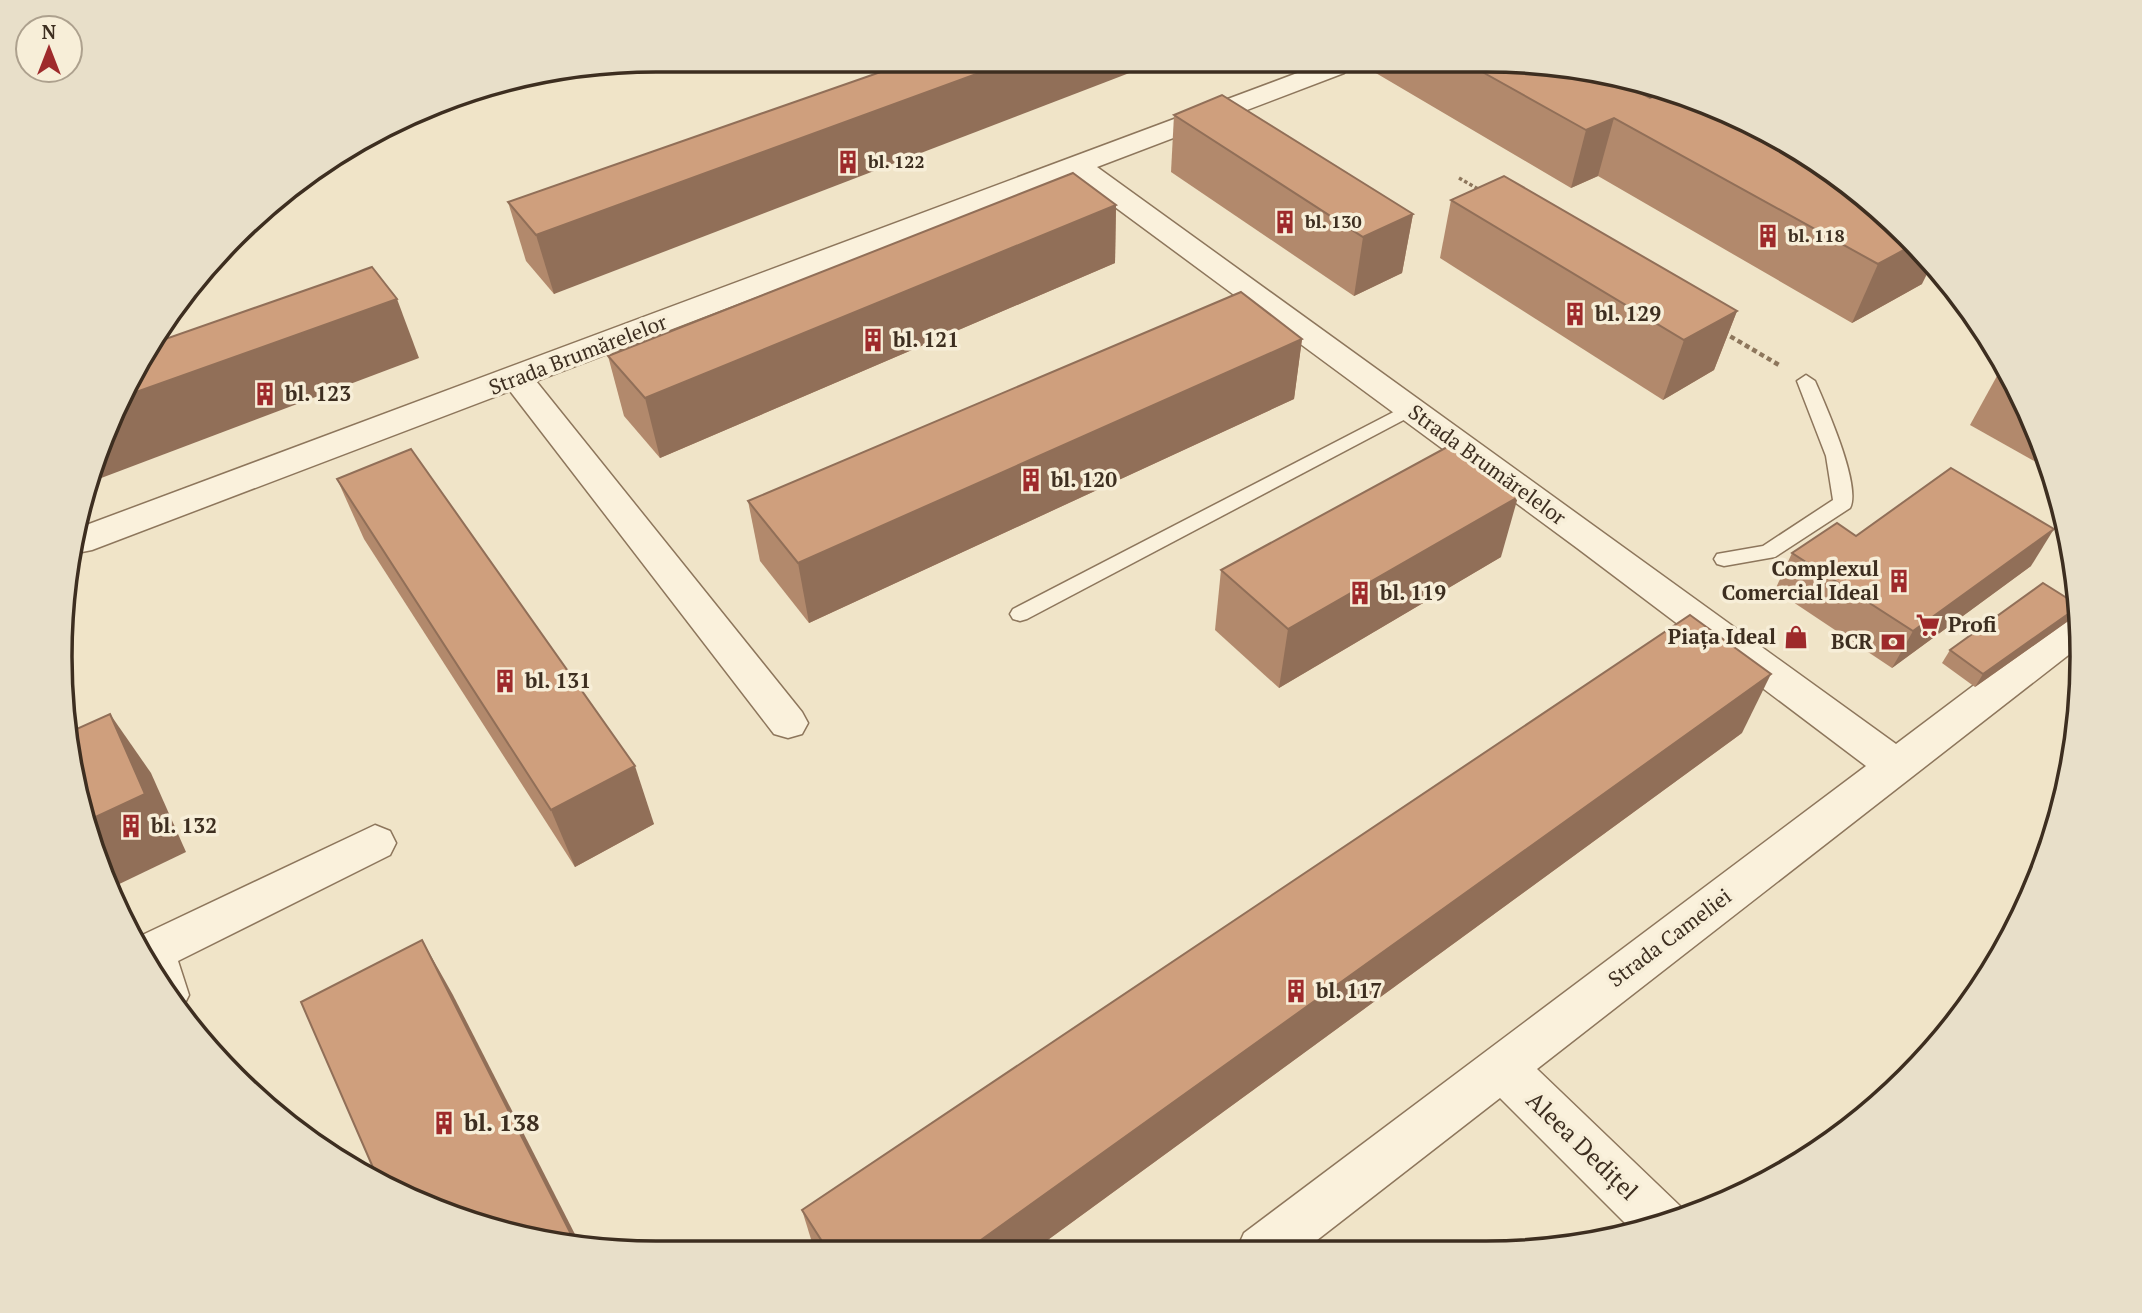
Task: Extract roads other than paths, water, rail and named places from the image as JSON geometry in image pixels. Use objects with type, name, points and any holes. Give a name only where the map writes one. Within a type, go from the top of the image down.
[{"type":"street","name":"Strada Brumărelelor","points":[[84,539],[1324,72]]},
{"type":"street","name":"Strada Brumărelelor","points":[[1077,166],[1409,410],[1690,610],[1896,766]]},
{"type":"street","points":[[517,378],[788,723]]},
{"type":"street","name":"Strada Cameliei","points":[[1275,1241],[2069,633]]},
{"type":"street","points":[[152,953],[375,843]]},
{"type":"street","name":"Aleea Dedițel","points":[[1502,1067],[1654,1216]]},
{"type":"lane","points":[[1724,559],[1768,552],[1843,503],[1842,483],[1826,425],[1806,381]]},
{"type":"lane","points":[[1020,614],[1409,410]]},
{"type":"place","name":"bl. 122","points":[[848,162]]},
{"type":"place","name":"bl. 130","points":[[1285,222]]},
{"type":"place","name":"bl. 118","points":[[1768,236]]},
{"type":"place","name":"bl. 129","points":[[1575,314]]},
{"type":"place","name":"bl. 121","points":[[873,340]]},
{"type":"place","name":"bl. 123","points":[[265,394]]},
{"type":"place","name":"bl. 120","points":[[1031,480]]},
{"type":"place","name":"Complexul Comercial Ideal","points":[[1899,581]]},
{"type":"place","name":"bl. 119","points":[[1360,593]]},
{"type":"place","name":"Profi","points":[[1928,625]]},
{"type":"place","name":"Piața Ideal","points":[[1796,637]]},
{"type":"place","name":"BCR","points":[[1893,642]]},
{"type":"place","name":"bl. 131","points":[[505,681]]},
{"type":"place","name":"bl. 132","points":[[131,826]]},
{"type":"place","name":"bl. 117","points":[[1296,991]]},
{"type":"place","name":"bl. 138","points":[[444,1123]]}]
